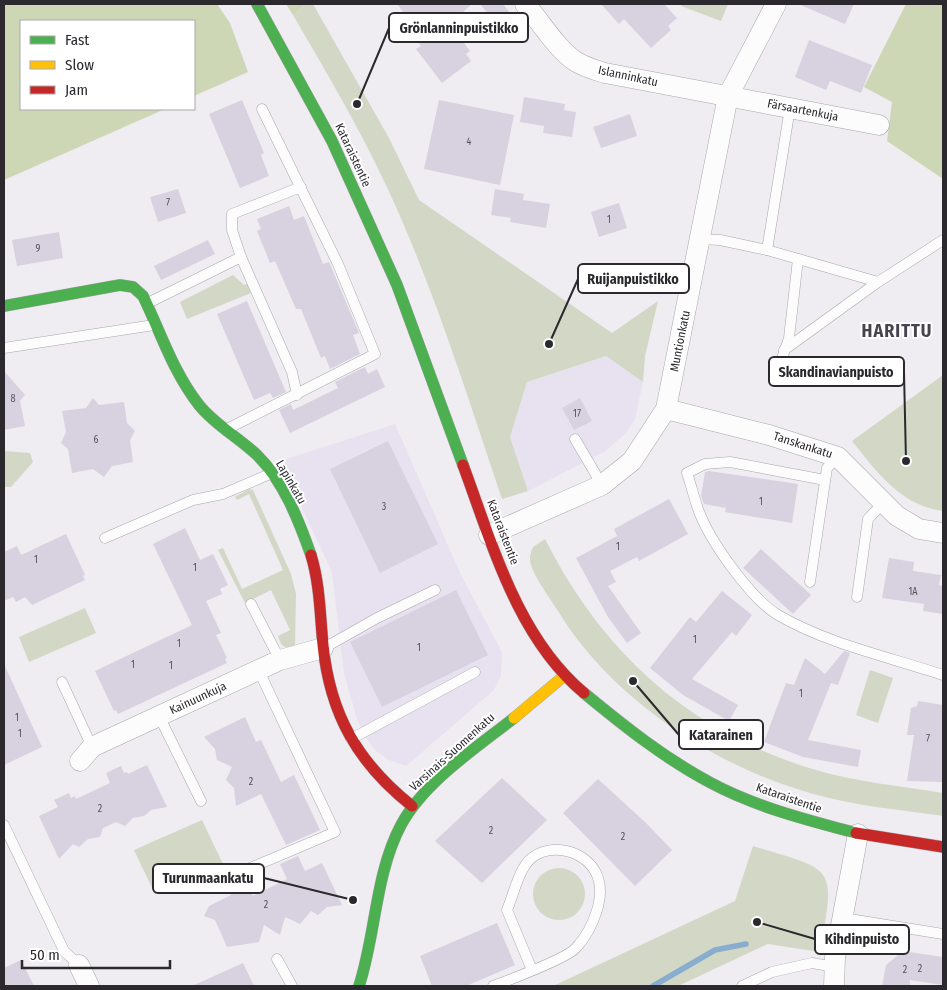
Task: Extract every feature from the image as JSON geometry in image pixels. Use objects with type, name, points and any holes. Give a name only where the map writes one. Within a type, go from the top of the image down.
[{"type":"street","name":"Kataraistentie","points":[[257,4],[332,141],[397,285],[489,535],[519,606],[545,653],[564,676],[639,739],[712,784],[781,812],[858,834],[943,847]]},
{"type":"street","name":"Islanninkatu","points":[[526,4],[561,48],[574,60],[586,67],[605,73],[728,96]]},
{"type":"street","name":"Muntionkatu","points":[[489,535],[602,485],[632,461],[666,409],[728,96],[776,4]]},
{"type":"street","name":"Färsaartenkuja","points":[[728,96],[879,125]]},
{"type":"street","name":"Lapinkatu","points":[[4,306],[120,285],[138,290],[147,304],[187,389],[210,417],[263,461],[306,538],[314,562],[320,591],[324,648],[341,721],[370,770],[393,792],[412,806]]},
{"type":"street","name":"Tanskankatu","points":[[666,409],[769,435],[838,457],[885,501],[897,516],[919,529],[943,533]]},
{"type":"street","name":"Kainuunkuja","points":[[86,754],[159,716],[280,660],[324,648]]},
{"type":"street","name":"Varsinais-Suomenkatu","points":[[359,986],[373,939],[389,858],[399,830],[412,806],[431,786],[564,676]]},
{"type":"street","points":[[834,977],[858,834]]},
{"type":"street","points":[[79,964],[89,986]]},
{"type":"lane","points":[[767,250],[790,108]]},
{"type":"lane","points":[[226,430],[375,354],[338,264],[262,110]]},
{"type":"lane","points":[[297,395],[292,372],[241,257],[232,230],[232,214],[301,186]]},
{"type":"lane","points":[[700,239],[720,240],[767,250],[878,282]]},
{"type":"lane","points":[[784,350],[878,282],[943,240]]},
{"type":"lane","points":[[147,304],[241,257]]},
{"type":"lane","points":[[777,373],[789,338],[798,259]]},
{"type":"lane","points":[[4,348],[156,324]]},
{"type":"lane","points":[[574,438],[602,485]]},
{"type":"lane","points":[[810,582],[827,468],[838,457]]},
{"type":"lane","points":[[825,480],[730,462],[705,464],[687,473],[698,510],[709,534],[753,593],[777,614],[833,639],[943,675]]},
{"type":"lane","points":[[106,538],[194,500],[223,494],[271,474]]},
{"type":"lane","points":[[858,598],[868,518],[885,501]]},
{"type":"lane","points":[[324,648],[377,618],[435,590]]},
{"type":"lane","points":[[251,604],[280,660]]},
{"type":"lane","points":[[236,874],[335,832],[259,671]]},
{"type":"lane","points":[[350,739],[475,672]]},
{"type":"lane","points":[[62,682],[86,754]]},
{"type":"lane","points":[[159,716],[201,801]]},
{"type":"lane","points":[[4,826],[64,952],[79,964]]},
{"type":"lane","points":[[493,986],[532,970],[575,949],[592,922],[599,903],[600,885],[594,870],[583,858],[557,848],[539,854],[526,864],[507,910],[532,970]]},
{"type":"lane","points":[[843,918],[943,934]]},
{"type":"lane","points":[[277,959],[292,986]]},
{"type":"lane","points":[[742,986],[772,972],[812,963],[834,977]]},
{"type":"shaded area","points":[[606,356],[643,382],[635,419],[626,433],[604,452],[528,491],[510,437],[527,382]]},
{"type":"shaded area","points":[[395,424],[460,573],[502,652],[501,676],[494,690],[406,766],[389,760],[376,751],[367,739],[357,719],[344,673],[332,572],[280,461]]},
{"type":"green space","points":[[4,4],[217,4],[230,23],[248,72],[195,96],[195,20],[20,20],[20,110],[163,110],[4,180]]},
{"type":"green space","points":[[286,4],[306,4],[293,15]]},
{"type":"green space","points":[[306,4],[313,4],[389,138],[419,200],[612,333],[658,301],[645,356],[643,382],[606,356],[527,382],[510,437],[528,491],[502,499],[441,321],[400,216],[363,139],[293,15]]},
{"type":"green space","points":[[682,4],[728,4],[721,21],[681,6]]},
{"type":"green space","points":[[906,4],[943,4],[943,179],[887,141],[892,102],[864,87]]},
{"type":"green space","points":[[233,275],[244,285],[247,284],[251,293],[187,319],[180,302]]},
{"type":"green space","points":[[943,375],[943,511],[928,508],[902,495],[891,486],[852,441]]},
{"type":"green space","points":[[4,451],[30,453],[33,462],[11,487],[4,487]]},
{"type":"green space","points":[[249,489],[253,490],[291,574],[296,594],[295,645],[292,648],[281,644],[278,636],[290,630],[271,590],[245,603],[218,550],[223,548],[242,589],[283,570],[249,494],[237,500],[235,497]]},
{"type":"green space","points":[[545,539],[568,580],[594,619],[624,653],[656,684],[691,711],[729,735],[771,754],[816,770],[863,781],[943,793],[943,816],[848,802],[817,795],[780,783],[742,768],[706,749],[670,726],[637,701],[607,673],[580,643],[558,611],[531,564],[530,557],[533,547]]},
{"type":"green space","points":[[85,608],[96,633],[29,662],[19,637]]},
{"type":"green space","points":[[870,670],[893,678],[878,723],[856,715]]},
{"type":"green space","points":[[202,820],[223,864],[155,894],[134,850]]},
{"type":"green space","points":[[753,846],[801,861],[815,868],[824,876],[828,887],[828,902],[820,952],[768,944],[678,986],[553,986],[735,901]]},
{"type":"green space","points":[[559,868],[569,870],[577,876],[583,884],[585,894],[583,904],[577,912],[569,918],[559,920],[549,918],[541,912],[535,904],[533,894],[535,884],[541,876],[549,870]]},
{"type":"building","points":[[397,4],[472,4],[452,22],[455,26],[453,28],[470,51],[466,54],[471,61],[442,83],[416,49],[421,46],[399,17],[404,13]]},
{"type":"building","points":[[480,4],[503,4],[513,17],[500,28]]},
{"type":"building","points":[[601,4],[664,4],[677,18],[668,26],[671,30],[651,48],[624,19],[619,24]]},
{"type":"building","points":[[798,4],[854,4],[845,24]]},
{"type":"building","points":[[809,40],[872,65],[861,93],[830,81],[826,90],[795,77]]},
{"type":"building","points":[[524,97],[565,104],[564,110],[576,112],[572,137],[543,133],[544,126],[520,122]]},
{"type":"building","points":[[242,100],[264,153],[261,155],[269,176],[240,188],[209,114]]},
{"type":"building","points":[[439,100],[514,115],[500,185],[424,169]]},
{"type":"building","points":[[630,114],[637,136],[601,148],[593,127]]},
{"type":"building","points":[[178,189],[186,213],[158,222],[150,197]]},
{"type":"building","points":[[495,189],[524,194],[523,200],[550,204],[546,228],[510,222],[511,218],[491,215]]},
{"type":"building","points":[[619,203],[627,228],[599,237],[591,212]]},
{"type":"building","points":[[289,206],[294,220],[304,216],[323,264],[329,262],[359,333],[353,335],[360,354],[330,369],[325,356],[321,358],[301,309],[296,309],[275,261],[270,263],[257,231],[261,229],[257,219]]},
{"type":"building","points":[[59,232],[63,258],[17,266],[12,240]]},
{"type":"building","points":[[208,240],[215,254],[161,280],[154,266]]},
{"type":"building","points":[[247,301],[286,392],[273,398],[270,393],[254,400],[217,314]]},
{"type":"building","points":[[365,367],[368,374],[377,369],[385,387],[290,433],[279,410],[291,404],[293,410],[338,388],[335,382]]},
{"type":"building","points":[[4,371],[25,395],[20,401],[25,426],[4,430]]},
{"type":"building","points":[[93,398],[99,405],[124,402],[127,423],[135,431],[130,440],[133,462],[112,466],[104,477],[93,469],[72,473],[68,449],[61,443],[66,432],[62,411],[86,408]]},
{"type":"building","points":[[580,398],[592,421],[574,430],[562,408]]},
{"type":"building","points":[[388,441],[438,544],[380,573],[330,469]]},
{"type":"building","points":[[709,471],[798,484],[792,523],[725,512],[726,508],[704,504],[701,496],[705,472]]},
{"type":"building","points":[[669,499],[688,534],[639,561],[637,557],[610,571],[616,582],[608,586],[641,633],[627,643],[608,617],[576,558],[617,536],[614,529]]},
{"type":"building","points":[[185,528],[200,560],[213,554],[228,585],[220,589],[222,594],[206,601],[221,633],[216,635],[227,658],[225,659],[227,663],[118,714],[116,710],[114,711],[95,671],[192,625],[153,544]]},
{"type":"building","points":[[66,534],[85,575],[83,576],[85,580],[32,605],[25,597],[16,602],[13,597],[4,601],[4,552],[17,546],[21,555]]},
{"type":"building","points":[[761,549],[811,595],[793,614],[743,568]]},
{"type":"building","points":[[889,558],[914,562],[913,571],[941,575],[939,585],[943,586],[943,614],[923,611],[924,604],[882,598]]},
{"type":"building","points":[[456,590],[488,655],[382,707],[350,642]]},
{"type":"building","points":[[722,591],[752,615],[736,636],[732,632],[692,679],[738,705],[729,721],[683,695],[650,668],[690,617],[696,622]]},
{"type":"building","points":[[844,651],[850,653],[838,685],[831,683],[808,740],[861,750],[858,767],[803,757],[764,742],[786,683],[794,685],[805,658],[825,674]]},
{"type":"building","points":[[4,664],[42,747],[4,765]]},
{"type":"building","points":[[918,701],[943,705],[943,782],[907,781],[914,735],[907,735],[911,708],[917,706]]},
{"type":"building","points":[[245,717],[256,742],[261,740],[281,782],[294,775],[320,830],[286,845],[261,794],[236,806],[234,788],[226,780],[232,767],[217,760],[215,749],[204,737]]},
{"type":"building","points":[[147,765],[167,807],[151,810],[144,816],[133,818],[125,826],[116,822],[103,828],[100,837],[88,839],[79,847],[73,844],[59,859],[39,816],[58,807],[54,800],[69,793],[71,798],[75,796],[76,799],[110,783],[106,773],[121,766],[124,773],[127,772],[128,774]]},
{"type":"building","points":[[502,778],[547,820],[482,883],[435,841]]},
{"type":"building","points":[[598,779],[672,850],[635,886],[563,813]]},
{"type":"building","points":[[298,856],[305,871],[322,863],[342,905],[327,907],[318,915],[311,911],[300,924],[285,917],[280,935],[264,925],[259,942],[227,947],[215,920],[204,916],[209,906],[231,895],[226,886],[241,879],[247,894],[251,892],[253,896],[287,879],[280,864]]},
{"type":"building","points":[[497,923],[515,965],[466,986],[432,986],[420,956]]},
{"type":"building","points":[[903,951],[943,957],[943,985],[910,980],[910,986],[882,986],[886,965]]},
{"type":"building","points":[[21,960],[34,986],[4,986],[4,968]]},
{"type":"building","points":[[243,963],[254,986],[192,986]]},
{"type":"waterway","points":[[653,986],[715,950],[746,944]]},
{"type":"traffic: fast","points":[[257,4],[332,141],[397,285],[463,465]]},
{"type":"traffic: fast","points":[[4,306],[120,285],[133,287],[143,296],[175,366],[199,405],[212,419],[257,455],[275,476],[295,515],[311,555]]},
{"type":"traffic: fast","points":[[584,693],[661,752],[728,792],[800,818],[856,833]]},
{"type":"traffic: fast","points":[[359,986],[365,966],[386,864],[392,844],[401,825],[411,809],[437,780],[514,718]]},
{"type":"traffic: slow","points":[[514,718],[564,676]]},
{"type":"traffic: jam","points":[[463,465],[496,557],[524,617],[541,645],[561,670],[584,693]]},
{"type":"traffic: jam","points":[[311,555],[318,589],[327,670],[332,694],[340,715],[350,736],[376,773],[412,806]]},
{"type":"traffic: jam","points":[[856,833],[943,847]]},
{"type":"place","name":"Grönlanninpuistikko","points":[[357,104]]},
{"type":"place","name":"Ruijanpuistikko","points":[[549,344]]},
{"type":"place","name":"Skandinavianpuisto","points":[[906,461]]},
{"type":"place","name":"Katarainen","points":[[633,681]]},
{"type":"place","name":"Turunmaankatu","points":[[353,900]]},
{"type":"place","name":"Kihdinpuisto","points":[[757,922]]},
{"type":"district","name":"HARITTU","points":[[897,331]]}]
